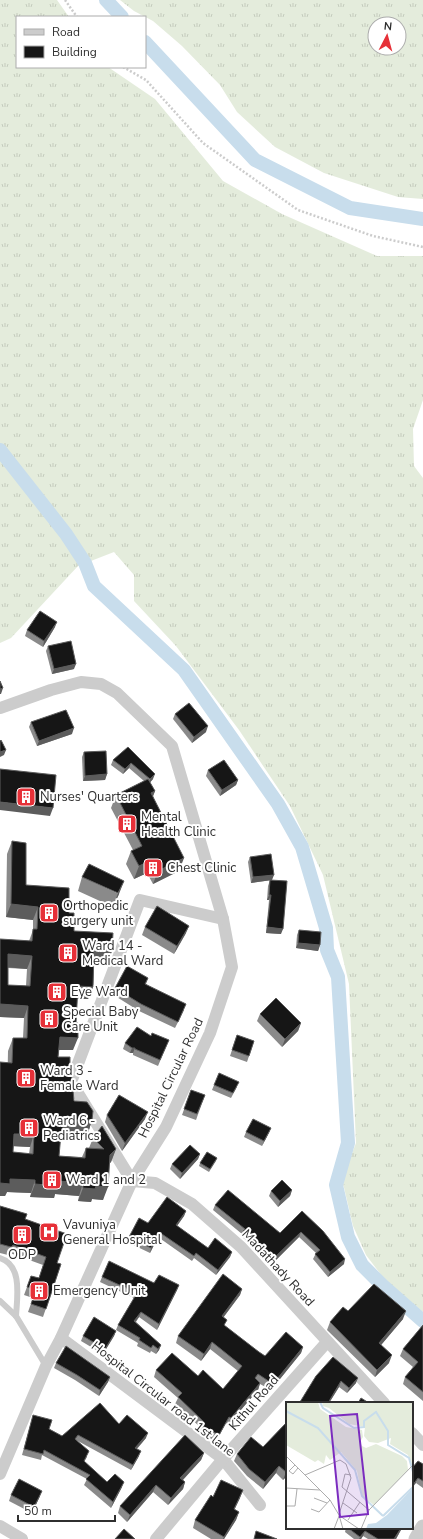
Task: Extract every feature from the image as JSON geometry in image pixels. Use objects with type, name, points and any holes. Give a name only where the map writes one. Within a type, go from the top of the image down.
[{"type":"street","name":"Hospital Circular Road","points":[[0,708],[52,690],[81,682],[101,684],[117,693],[172,746],[223,920],[232,967],[210,1033],[166,1127],[132,1181],[61,1338],[46,1366],[4,1460],[0,1474]]},
{"type":"street","points":[[132,1181],[71,1082],[140,900],[223,920]]},
{"type":"street","name":"Madathady Road","points":[[132,1181],[156,1183],[192,1204],[241,1247],[383,1402]]},
{"type":"street","name":"Hospital Circular road 1st lane","points":[[61,1338],[223,1459],[260,1505]]},
{"type":"street","name":"Kithul Road","points":[[156,1539],[223,1459],[327,1342]]},
{"type":"street","points":[[413,1434],[423,1445]]},
{"type":"street","points":[[0,1526],[22,1539]]},
{"type":"street","points":[[416,1539],[423,1527]]},
{"type":"lane","points":[[0,1258],[10,1263],[15,1271],[18,1292],[16,1316]]},
{"type":"lane","points":[[0,1301],[16,1316],[46,1366]]},
{"type":"path","points":[[65,0],[76,16]]},
{"type":"path","points":[[125,68],[146,80],[203,143],[298,210],[373,236],[423,247]]},
{"type":"green space","points":[[0,0],[57,0],[68,16],[16,16],[16,68],[109,68],[155,99],[223,181],[282,214],[377,256],[423,256],[423,400],[413,429],[414,466],[423,478],[423,1312],[385,1280],[366,1255],[353,1226],[342,1179],[356,1143],[349,984],[323,875],[290,806],[239,730],[176,646],[134,601],[134,575],[114,552],[78,566],[11,638],[0,643]]},
{"type":"green space","points":[[120,0],[423,0],[423,199],[398,197],[324,173],[275,147],[237,112],[220,85],[182,46],[146,16],[134,11]]},
{"type":"building","points":[[40,611],[57,622],[44,641],[27,630]]},
{"type":"building","points":[[71,641],[76,664],[54,669],[48,646]]},
{"type":"building","points":[[0,681],[3,688],[0,689]]},
{"type":"building","points":[[189,703],[208,726],[194,737],[175,714]]},
{"type":"building","points":[[66,710],[74,728],[39,741],[31,722]]},
{"type":"building","points":[[1,740],[6,750],[0,752],[0,741]]},
{"type":"building","points":[[128,747],[155,774],[150,779],[131,763],[125,769],[113,760]]},
{"type":"building","points":[[106,751],[107,774],[85,776],[84,752]]},
{"type":"building","points":[[224,760],[238,780],[222,790],[208,770]]},
{"type":"building","points":[[0,769],[56,775],[53,808],[0,802]]},
{"type":"building","points":[[148,779],[155,791],[151,793],[184,858],[158,871],[152,860],[139,866],[131,851],[142,846],[116,795]]},
{"type":"building","points":[[12,841],[26,843],[26,885],[69,888],[69,913],[74,913],[74,931],[113,933],[112,951],[94,950],[93,987],[78,986],[76,1023],[78,1023],[78,1038],[60,1037],[58,1057],[70,1057],[68,1070],[72,1078],[74,1101],[87,1102],[93,1111],[92,1120],[63,1120],[63,1134],[61,1134],[59,1156],[85,1158],[86,1148],[104,1149],[93,1138],[102,1126],[116,1149],[110,1155],[108,1187],[96,1186],[95,1189],[83,1188],[83,1183],[58,1181],[58,1186],[35,1184],[35,1180],[10,1179],[10,1184],[0,1183],[0,1062],[12,1063],[13,1038],[27,1038],[28,1006],[0,1004],[0,939],[32,941],[33,929],[37,929],[38,907],[11,904]],"holes":[[[8,954],[32,956],[30,986],[8,985]],[[14,1134],[34,1134],[33,1154],[13,1152]]]},
{"type":"building","points":[[271,854],[274,875],[253,877],[250,857]]},
{"type":"building","points":[[89,864],[124,881],[118,893],[82,877]]},
{"type":"building","points":[[270,880],[287,881],[283,929],[267,927],[271,895],[269,895]]},
{"type":"building","points":[[157,906],[189,926],[177,946],[145,927]]},
{"type":"building","points":[[299,930],[321,932],[320,945],[298,943]]},
{"type":"building","points":[[127,966],[148,978],[145,984],[186,1004],[178,1022],[141,1004],[115,988]]},
{"type":"building","points":[[276,998],[301,1023],[285,1039],[260,1014]]},
{"type":"building","points":[[137,1027],[151,1036],[152,1033],[169,1040],[160,1060],[132,1048],[125,1043]]},
{"type":"building","points":[[237,1035],[254,1041],[249,1056],[232,1050]]},
{"type":"building","points":[[219,1073],[239,1082],[233,1093],[214,1085]]},
{"type":"building","points":[[191,1090],[205,1095],[197,1114],[184,1109]]},
{"type":"building","points":[[119,1095],[148,1112],[125,1143],[107,1115]]},
{"type":"building","points":[[253,1119],[271,1128],[264,1141],[246,1132]]},
{"type":"building","points":[[190,1145],[200,1154],[182,1173],[172,1164]]},
{"type":"building","points":[[207,1152],[217,1158],[210,1169],[200,1163]]},
{"type":"building","points":[[282,1180],[292,1190],[280,1201],[271,1191]]},
{"type":"building","points":[[228,1190],[280,1233],[302,1211],[323,1231],[345,1259],[330,1272],[315,1254],[320,1250],[301,1232],[274,1258],[255,1239],[254,1241],[243,1231],[245,1229],[215,1205]]},
{"type":"building","points":[[167,1197],[186,1211],[176,1225],[208,1248],[215,1238],[232,1252],[218,1270],[196,1253],[194,1256],[159,1232],[151,1248],[129,1237],[139,1218],[148,1223]]},
{"type":"building","points":[[0,1206],[27,1214],[25,1219],[67,1234],[57,1263],[61,1264],[46,1309],[31,1304],[36,1290],[27,1287],[31,1276],[39,1278],[46,1257],[13,1245],[11,1247],[0,1244]]},
{"type":"building","points":[[109,1261],[154,1283],[159,1275],[179,1285],[159,1324],[141,1312],[134,1321],[161,1345],[158,1349],[153,1345],[151,1348],[139,1340],[140,1338],[118,1325],[137,1293],[102,1277]]},
{"type":"building","points":[[223,1274],[242,1289],[222,1316],[227,1320],[224,1325],[265,1356],[286,1332],[303,1347],[273,1384],[258,1374],[255,1378],[260,1383],[231,1418],[229,1417],[219,1435],[201,1425],[203,1421],[178,1397],[182,1393],[156,1370],[172,1353],[198,1376],[203,1370],[223,1389],[242,1366],[212,1342],[204,1354],[178,1336]]},
{"type":"building","points":[[374,1284],[406,1311],[379,1343],[392,1355],[377,1370],[330,1322],[343,1307],[348,1311]]},
{"type":"building","points":[[94,1317],[116,1331],[105,1349],[83,1336]]},
{"type":"building","points":[[423,1325],[423,1392],[405,1377],[418,1362],[403,1349]]},
{"type":"building","points":[[66,1346],[110,1377],[100,1390],[56,1363]]},
{"type":"building","points":[[333,1357],[358,1378],[349,1388],[341,1381],[329,1402],[300,1402],[316,1376]]},
{"type":"building","points":[[361,1398],[367,1402],[359,1402]]},
{"type":"building","points":[[100,1403],[119,1424],[127,1415],[148,1433],[135,1448],[141,1451],[133,1465],[78,1435],[75,1439],[89,1451],[84,1461],[107,1482],[115,1474],[124,1482],[113,1502],[86,1479],[90,1475],[44,1450],[43,1454],[24,1449],[33,1415],[52,1420],[49,1429],[62,1436]]},
{"type":"building","points":[[286,1423],[286,1472],[279,1466],[265,1482],[249,1469],[237,1454],[251,1437],[263,1447]]},
{"type":"building","points":[[185,1435],[204,1453],[180,1478],[185,1482],[171,1498],[156,1485],[130,1515],[120,1506]]},
{"type":"building","points":[[418,1461],[423,1464],[423,1481],[418,1478],[413,1485],[413,1467]]},
{"type":"building","points":[[19,1479],[42,1491],[34,1507],[11,1495]]},
{"type":"building","points":[[221,1480],[243,1490],[234,1509],[239,1512],[224,1537],[195,1520],[211,1495],[213,1497]]},
{"type":"building","points":[[124,1529],[135,1539],[115,1539]]},
{"type":"building","points":[[349,1529],[400,1529],[394,1539],[378,1539],[365,1531],[360,1537]]},
{"type":"building","points":[[256,1531],[277,1539],[254,1539]]},
{"type":"waterway","points":[[106,0],[121,16]]},
{"type":"waterway","points":[[146,43],[255,160],[350,208],[423,219]]},
{"type":"waterway","points":[[0,450],[66,534],[85,563],[94,586],[184,670],[278,804],[302,847],[326,928],[327,950],[338,977],[348,1143],[336,1185],[348,1237],[362,1265],[382,1285],[423,1321]]},
{"type":"place","name":"Nurses' Quarters","points":[[26,797]]},
{"type":"place","name":"Mental Health Clinic","points":[[127,824]]},
{"type":"place","name":"Chest Clinic","points":[[153,868]]},
{"type":"place","name":"Orthopedic surgery unit","points":[[49,913]]},
{"type":"place","name":"Ward 14 - Medical Ward","points":[[68,953]]},
{"type":"place","name":"Eye Ward","points":[[57,992]]},
{"type":"place","name":"Special Baby Care Unit","points":[[49,1019]]},
{"type":"place","name":"Ward 3 - Female Ward","points":[[26,1078]]},
{"type":"place","name":"Ward 6 - Pediatrics","points":[[29,1128]]},
{"type":"place","name":"Ward 1 and 2","points":[[52,1180]]},
{"type":"place","name":"Vavuniya General Hospital","points":[[49,1232]]},
{"type":"place","name":"ODP","points":[[22,1235]]},
{"type":"place","name":"Emergency Unit","points":[[39,1291]]}]
